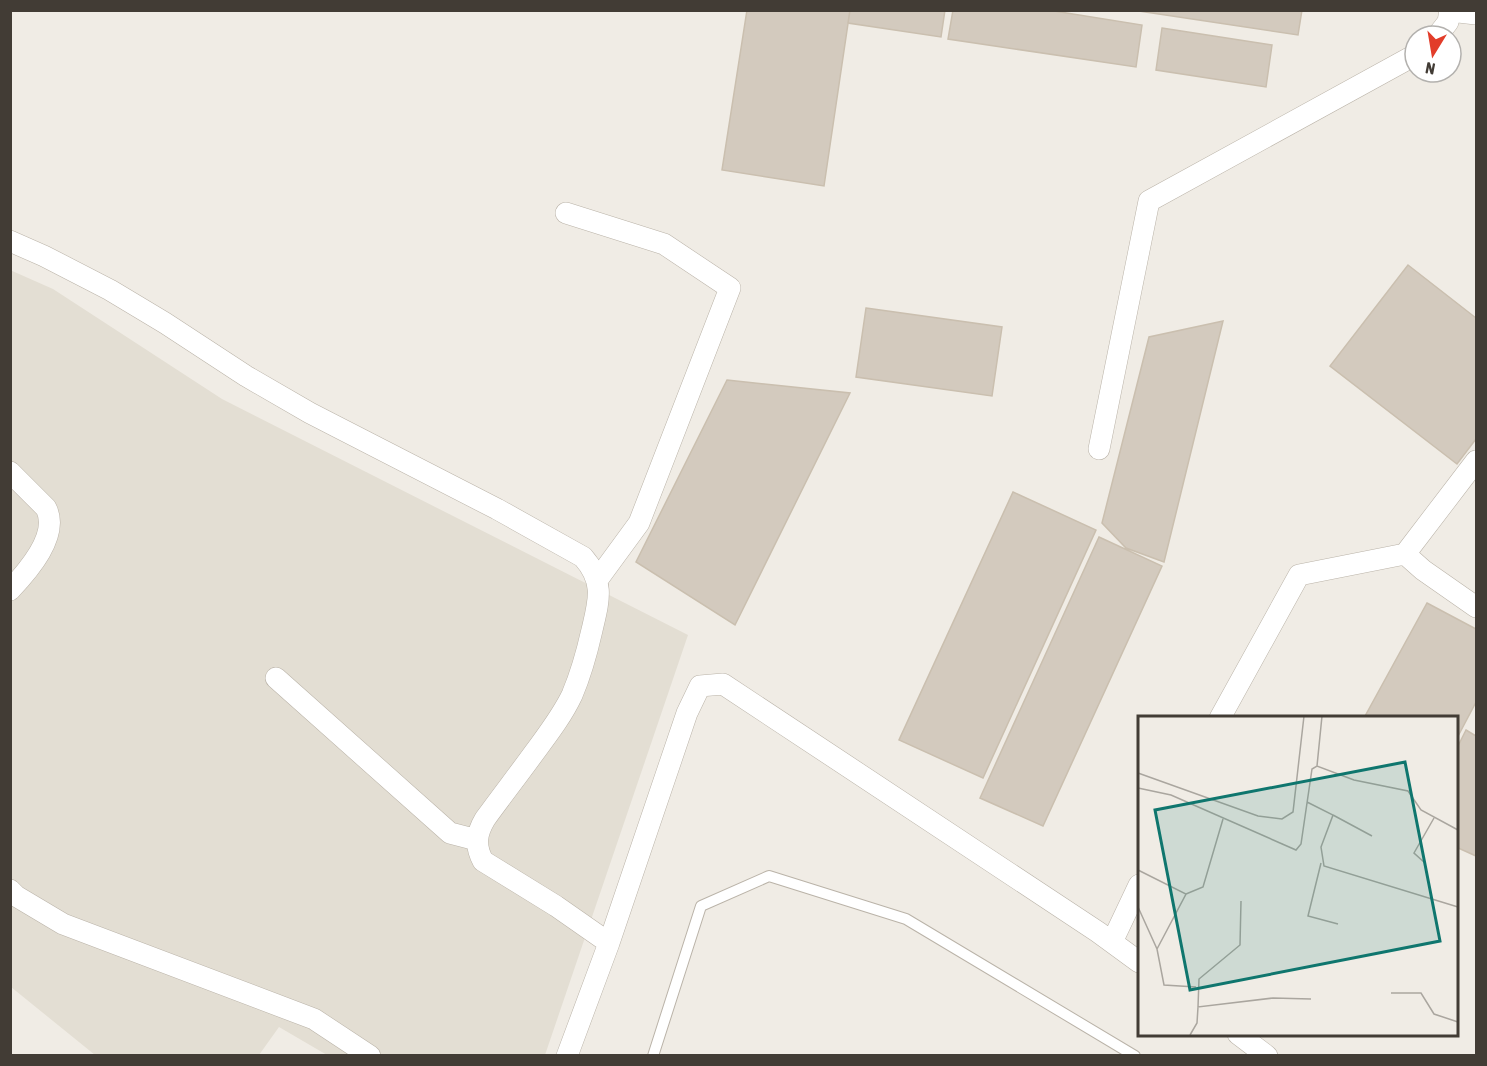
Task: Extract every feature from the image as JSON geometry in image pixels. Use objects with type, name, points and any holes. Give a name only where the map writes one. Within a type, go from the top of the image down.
[{"type":"street","points":[[1450,11],[1476,14]]},
{"type":"street","points":[[1099,449],[1149,201],[1403,62]]},
{"type":"street","points":[[566,213],[664,244],[730,288],[639,523],[598,579]]},
{"type":"street","points":[[10,241],[110,291],[310,413],[497,509],[583,557],[592,567],[598,579],[600,591],[589,646],[571,697],[559,720],[479,828],[477,840],[478,852],[483,861],[556,906],[609,943]]},
{"type":"street","points":[[1221,716],[1299,575],[1405,554],[1476,460]]},
{"type":"street","points":[[10,472],[46,508],[50,528],[45,541],[25,574],[10,590]]},
{"type":"street","points":[[1405,554],[1423,570],[1476,607]]},
{"type":"street","points":[[276,678],[450,833],[477,840]]},
{"type":"street","points":[[567,1056],[609,943],[687,713],[700,686],[723,684],[1138,961]]},
{"type":"street","points":[[1112,942],[1138,887]]},
{"type":"street","points":[[10,890],[16,896],[63,924],[314,1019],[370,1056]]},
{"type":"street","points":[[1239,1036],[1267,1056]]},
{"type":"lane","points":[[653,1056],[701,906],[770,876],[906,919],[1135,1056]]},
{"type":"shaded area","points":[[10,270],[53,289],[222,399],[688,635],[545,1055],[327,1055],[279,1027],[259,1055],[95,1055],[11,987]]},
{"type":"building","points":[[747,10],[850,10],[824,186],[722,170]]},
{"type":"building","points":[[850,10],[945,10],[941,37],[848,23]]},
{"type":"building","points":[[953,10],[1048,10],[1142,25],[1136,67],[948,39]]},
{"type":"building","points":[[1132,10],[1302,10],[1298,35]]},
{"type":"building","points":[[1162,28],[1272,45],[1266,87],[1156,70]]},
{"type":"building","points":[[1408,265],[1476,318],[1476,439],[1457,464],[1330,366]]},
{"type":"building","points":[[866,308],[1002,327],[992,396],[856,377]]},
{"type":"building","points":[[1223,321],[1164,562],[1126,548],[1102,523],[1149,337]]},
{"type":"building","points":[[727,380],[850,393],[735,625],[636,562]]},
{"type":"building","points":[[1013,492],[1096,530],[983,778],[899,740]]},
{"type":"building","points":[[1099,537],[1162,566],[1043,826],[980,798]]},
{"type":"building","points":[[1427,603],[1476,629],[1476,702],[1457,738],[1457,716],[1365,716]]},
{"type":"building","points":[[1466,730],[1476,736],[1476,856],[1457,847],[1457,748]]}]
